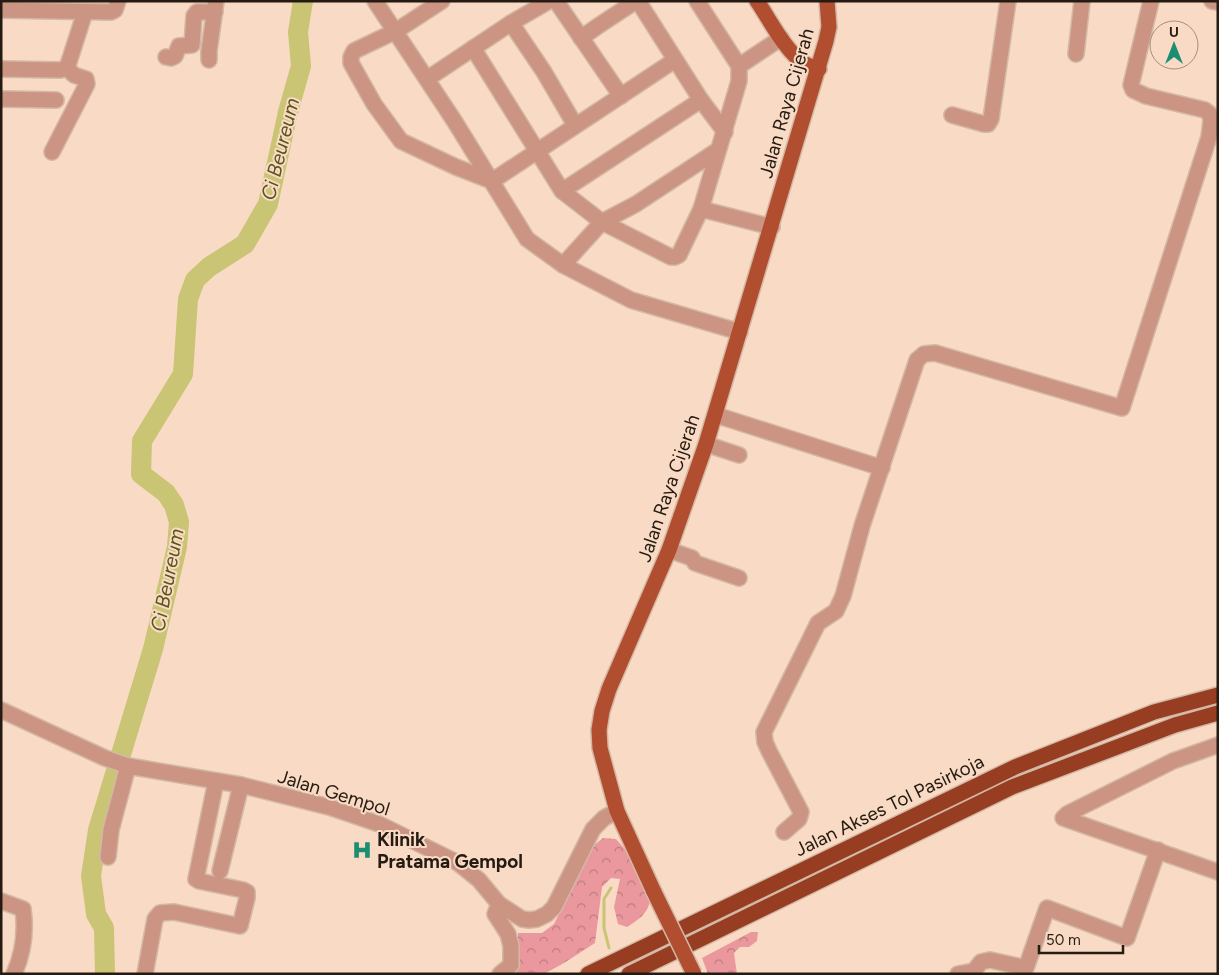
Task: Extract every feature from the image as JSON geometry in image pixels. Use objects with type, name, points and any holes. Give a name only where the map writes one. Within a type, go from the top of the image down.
[{"type":"highway","name":"Jalan Akses Tol Pasirkoja","points":[[588,974],[1015,767],[1154,712],[1218,695]]},
{"type":"highway","name":"Jalan Akses Tol Pasirkoja","points":[[629,974],[1012,787],[1175,725],[1218,713]]},
{"type":"main road","points":[[758,1],[781,38],[796,57],[806,65],[819,69]]},
{"type":"main road","name":"Jalan Raya Cijerah","points":[[694,974],[617,811],[600,748],[599,730],[602,711],[609,689],[669,550],[716,415],[819,69],[829,27],[827,1]]},
{"type":"street","points":[[375,1],[492,181],[527,239],[563,265],[631,300],[740,332]]},
{"type":"street","points":[[442,1],[396,31],[354,51],[351,63],[374,104],[401,141],[456,167],[492,181]]},
{"type":"street","points":[[427,80],[511,23],[549,1]]},
{"type":"street","points":[[556,1],[621,96]]},
{"type":"street","points":[[581,38],[637,1],[701,100],[725,132]]},
{"type":"street","points":[[473,48],[562,191],[602,222],[675,257],[679,255],[701,209],[739,81],[739,66],[697,1]]},
{"type":"street","points":[[952,115],[984,124],[988,124],[991,119],[1008,1]]},
{"type":"street","points":[[1076,54],[1082,1]]},
{"type":"street","points":[[784,832],[800,819],[801,812],[769,751],[765,742],[764,732],[818,622],[836,610],[841,602],[862,526],[917,360],[924,354],[935,353],[1122,408],[1209,137],[1211,121],[1210,114],[1205,110],[1146,96],[1133,90],[1131,85],[1151,1]]},
{"type":"street","points":[[1212,1],[1218,2]]},
{"type":"street","points":[[1,10],[110,12],[117,6]]},
{"type":"street","points":[[166,57],[174,57],[181,44],[192,45],[194,16],[196,12],[215,7],[209,60]]},
{"type":"street","points":[[67,68],[86,12]]},
{"type":"street","points":[[511,23],[544,72],[575,125]]},
{"type":"street","points":[[739,66],[781,38]]},
{"type":"street","points":[[492,181],[676,60]]},
{"type":"street","points":[[1,69],[60,70],[67,68]]},
{"type":"street","points":[[52,152],[87,84],[86,79],[74,75],[67,68]]},
{"type":"street","points":[[1,98],[56,100]]},
{"type":"street","points":[[562,191],[701,100]]},
{"type":"street","points":[[563,265],[602,222],[636,204],[718,150]]},
{"type":"street","points":[[701,209],[772,227]]},
{"type":"street","points":[[716,415],[882,468]]},
{"type":"street","points":[[706,444],[739,454]]},
{"type":"street","points":[[669,550],[692,558],[695,563],[739,578]]},
{"type":"street","name":"Jalan Gempol","points":[[1,710],[105,758],[128,766],[241,785],[329,807],[379,824],[458,863],[479,880],[499,904],[522,918],[529,920],[537,919],[547,914],[554,907],[593,829],[604,818],[617,811]]},
{"type":"street","points":[[1218,745],[1174,760],[1067,814],[1063,818],[1218,872]]},
{"type":"street","points":[[108,857],[111,830],[128,766]]},
{"type":"street","points":[[145,974],[155,919],[160,913],[174,912],[240,926],[247,892],[199,881],[196,878],[216,781]]},
{"type":"street","points":[[220,871],[241,785]]},
{"type":"street","points":[[958,974],[974,971],[981,962],[990,960],[1026,968],[1047,908],[1127,938],[1158,850]]},
{"type":"street","points":[[1,902],[23,909],[23,947],[14,974]]},
{"type":"street","points":[[499,904],[495,914],[508,934],[512,960],[511,965],[500,974]]},
{"type":"green space","points":[[603,838],[616,839],[630,855],[650,900],[645,913],[627,927],[618,924],[614,907],[620,879],[611,878],[602,887],[595,943],[544,974],[512,974],[518,959],[518,933],[542,933],[554,924],[593,846]]},
{"type":"green space","points":[[751,932],[758,932],[757,941],[749,947],[740,947],[734,953],[737,974],[708,974],[702,958]]},
{"type":"waterway","name":"Ci Beureum","points":[[105,974],[104,928],[96,914],[91,876],[98,830],[153,649],[177,547],[179,522],[174,505],[166,493],[141,474],[142,441],[183,374],[188,299],[195,280],[209,267],[245,244],[268,204],[288,112],[301,66],[298,32],[303,1]]},
{"type":"waterway","points":[[609,948],[604,928],[604,899],[611,888]]},
{"type":"place","name":"Klinik Pratama Gempol","points":[[362,850]]}]
